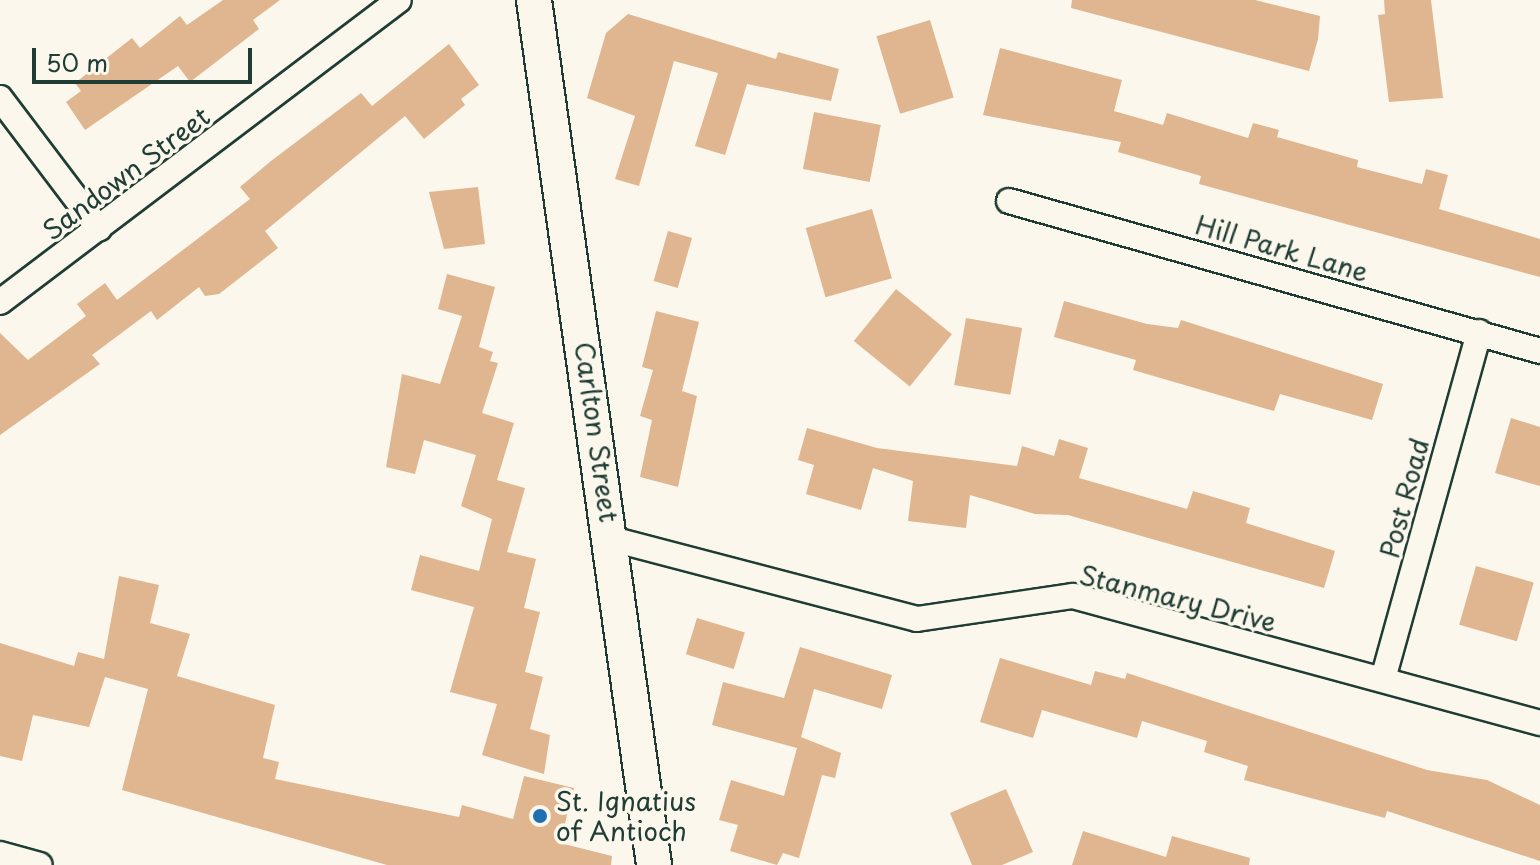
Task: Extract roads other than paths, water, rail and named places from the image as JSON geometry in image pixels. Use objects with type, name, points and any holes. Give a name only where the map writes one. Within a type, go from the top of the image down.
[{"type":"main road","name":"Carlton Street","points":[[534,0],[612,539],[654,865]]},
{"type":"street","name":"Sandown Street","points":[[0,302],[399,0]]},
{"type":"street","points":[[0,98],[99,229]]},
{"type":"street","name":"Hill Park Lane","points":[[1009,201],[1540,351]]},
{"type":"street","name":"Post Road","points":[[1383,679],[1479,332]]},
{"type":"street","name":"Stanmary Drive","points":[[612,539],[917,619],[1073,596],[1540,723]]},
{"type":"street","points":[[0,854],[40,865]]},
{"type":"place","name":"St. Ignatius of Antioch","points":[[540,816]]}]
